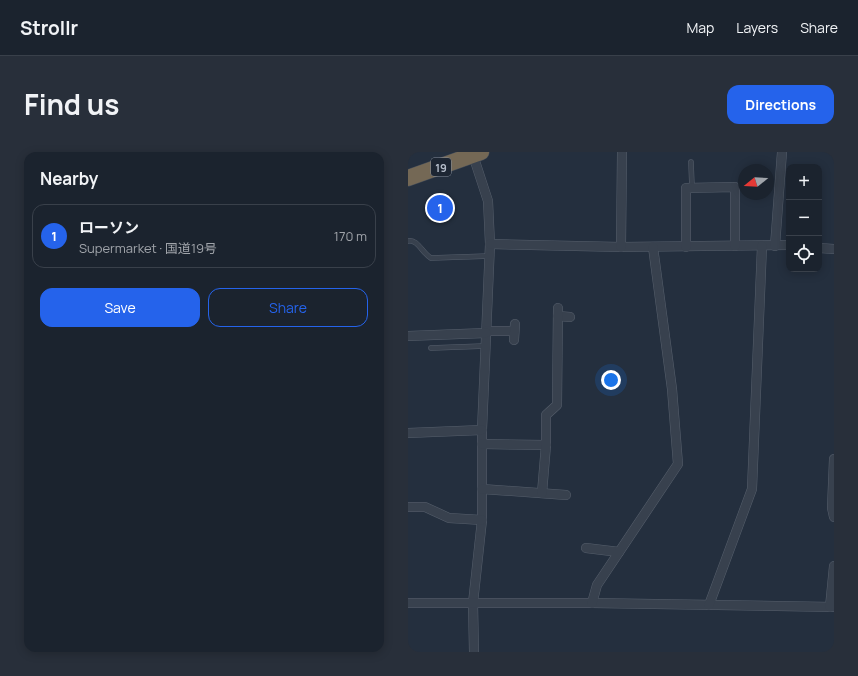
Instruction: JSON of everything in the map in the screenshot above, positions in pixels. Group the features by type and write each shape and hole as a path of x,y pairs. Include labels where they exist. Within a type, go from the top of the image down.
{"highway":[{"name":"19","path":"408,178 476,153"}],"street":[{"path":"621,247 622,152"},
{"path":"775,246 782,152"},
{"path":"474,652 473,603 482,520 482,430 490,256 488,201 476,153"},
{"path":"686,246 686,188 735,187 735,246"},
{"path":"490,244 621,247 786,245"},
{"path":"709,605 752,489 762,246"},
{"path":"592,603 597,585 678,464 672,389 653,247"},
{"path":"822,248 834,249"},
{"path":"542,493 546,445 546,416 557,405 558,312 570,317"},
{"path":"408,336 515,332"},
{"path":"408,433 482,430"},
{"path":"482,444 546,445"},
{"path":"834,459 832,508 834,517"},
{"path":"482,489 566,495"},
{"path":"408,507 425,507 449,518 482,520"},
{"path":"586,548 619,552"},
{"path":"408,603 592,603 832,607 834,566"}],"lane":[{"path":"691,162 692,188"},
{"path":"408,240 416,243 425,255 431,258 490,256"},
{"path":"431,348 486,346"}],"building":[{"path":"449,194 455,210 434,217 429,203 432,202 432,200"}],"place":[{"name":"ローソン","path":"440,208"}]}
